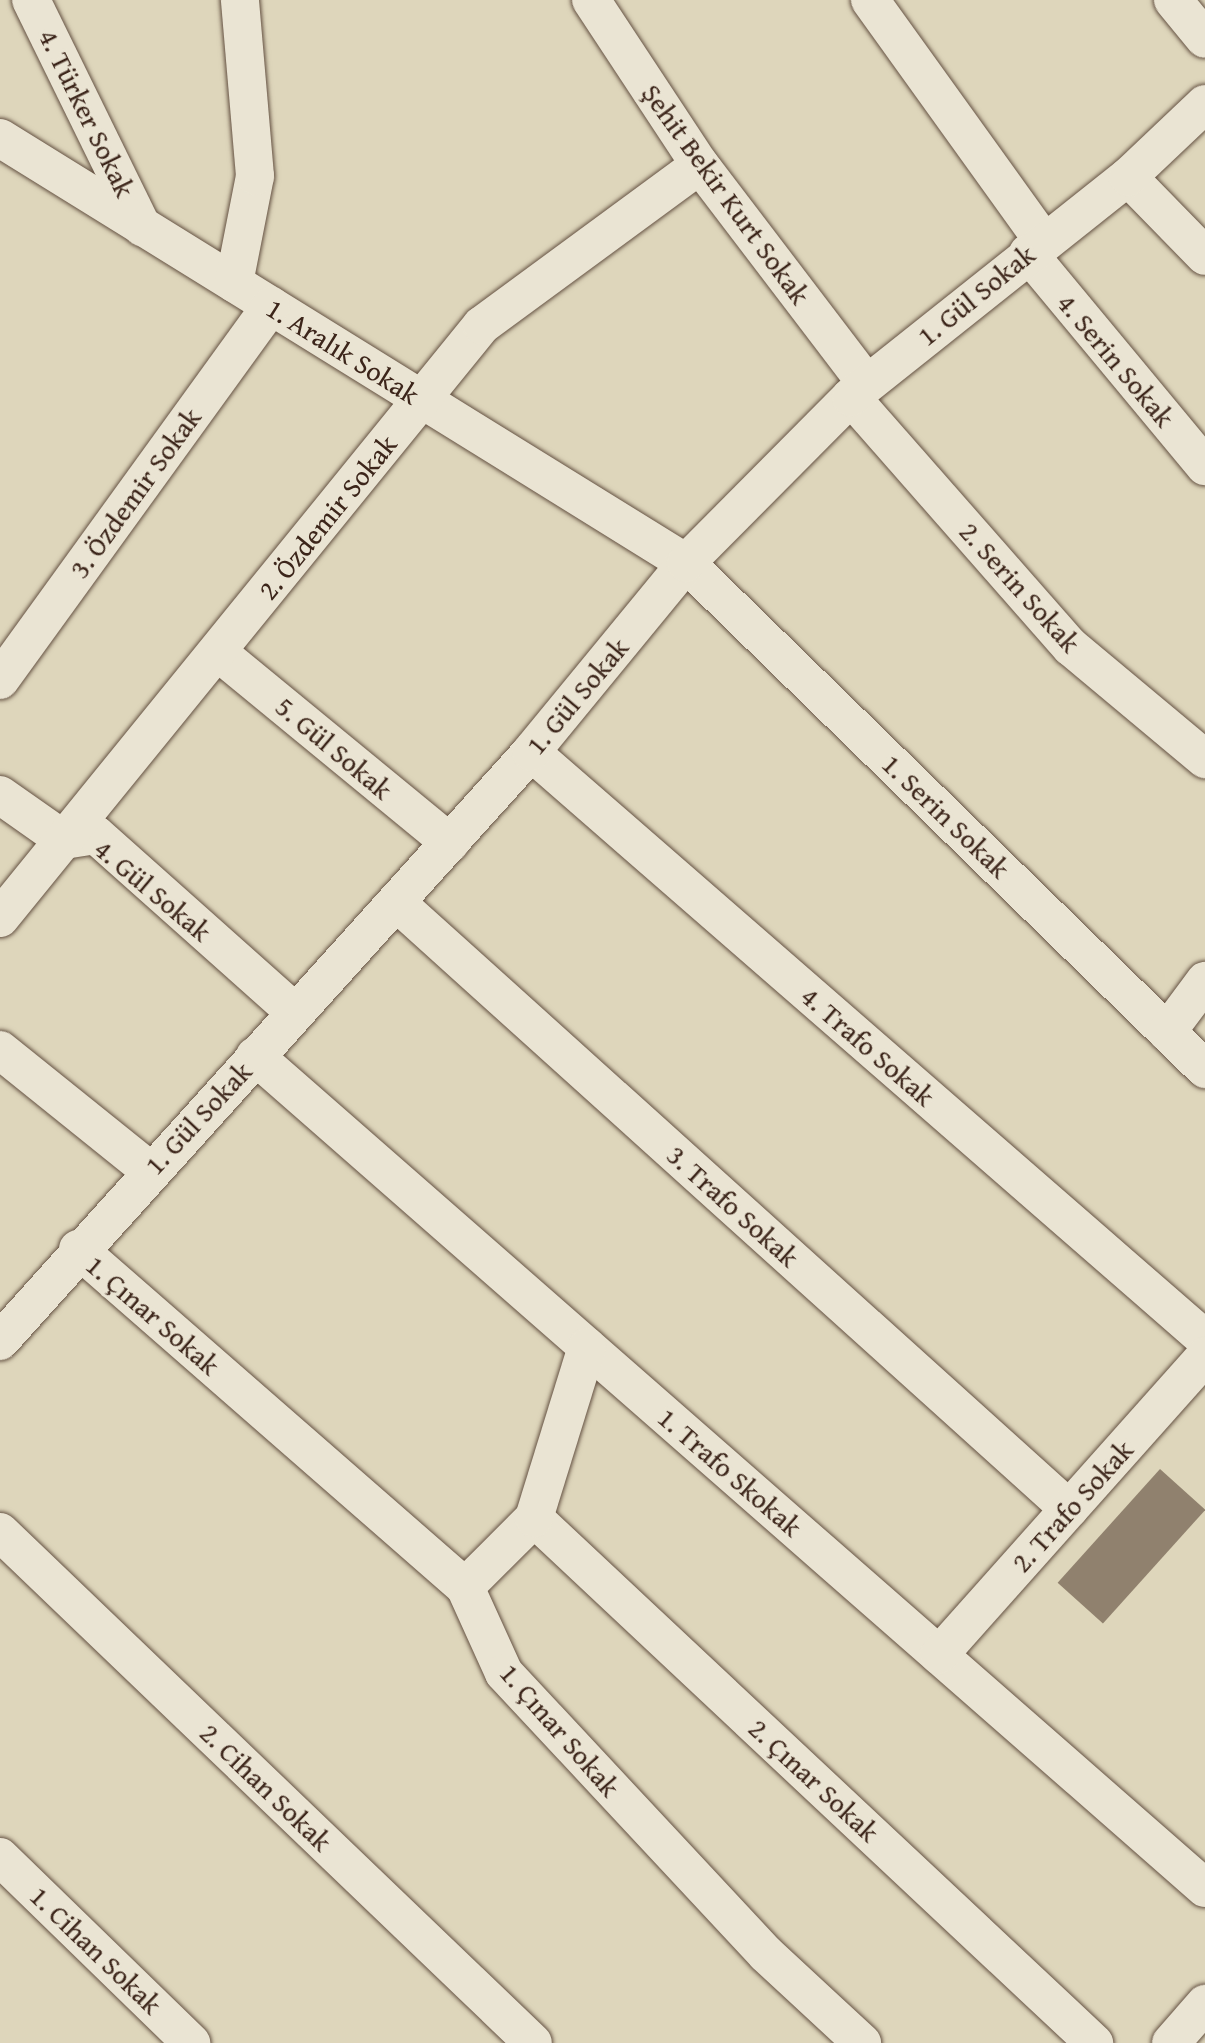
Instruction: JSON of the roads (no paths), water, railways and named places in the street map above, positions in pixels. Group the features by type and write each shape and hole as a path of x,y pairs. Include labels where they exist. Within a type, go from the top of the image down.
{"street":[{"name":"4. Türker Sokak","path":"31,0 142,227"},
{"path":"234,283 255,176 240,0"},
{"name":"Şehit Bekir Kurt Sokak","path":"591,0 700,165 859,391"},
{"name":"4. Serin Sokak","path":"870,0 1036,247 1205,466"},
{"path":"1173,0 1204,32"},
{"name":"1. Gül Sokak","path":"4,1326 397,903 531,752 686,563 859,391 1036,247 1128,177 1205,104"},
{"name":"1. Aralık Sokak","path":"0,138 686,563"},
{"name":"2. Özdemir Sokak","path":"0,918 219,653 482,326 700,165"},
{"path":"1128,177 1205,256"},
{"name":"3. Özdemir Sokak","path":"0,680 271,306"},
{"name":"2. Serin Sokak","path":"859,391 1071,647 1205,760"},
{"name":"1. Serin Sokak","path":"686,563 1205,1069"},
{"name":"5. Gül Sokak","path":"219,653 450,843"},
{"name":"4. Trafo Sokak","path":"531,752 1205,1339"},
{"name":"4. Gül Sokak","path":"0,795 64,840 96,835 295,1012"},
{"name":"3. Trafo Sokak","path":"397,903 1069,1509"},
{"path":"1167,1032 1205,981"},
{"path":"0,1050 149,1170"},
{"name":"1. Trafo Skokak","path":"255,1056 1205,1888"},
{"name":"1. Çınar Sokak","path":"78,1249 466,1587 503,1673 766,1954 862,2043"},
{"path":"466,1587 534,1518 587,1347"},
{"name":"2. Trafo Sokak","path":"939,1655 1205,1356"},
{"name":"2. Çınar Sokak","path":"534,1518 1094,2043"},
{"name":"2. Cihan Sokak","path":"0,1532 533,2043"},
{"name":"1. Cihan Sokak","path":"0,1857 191,2043"},
{"path":"1171,2043 1205,2004"}]}
